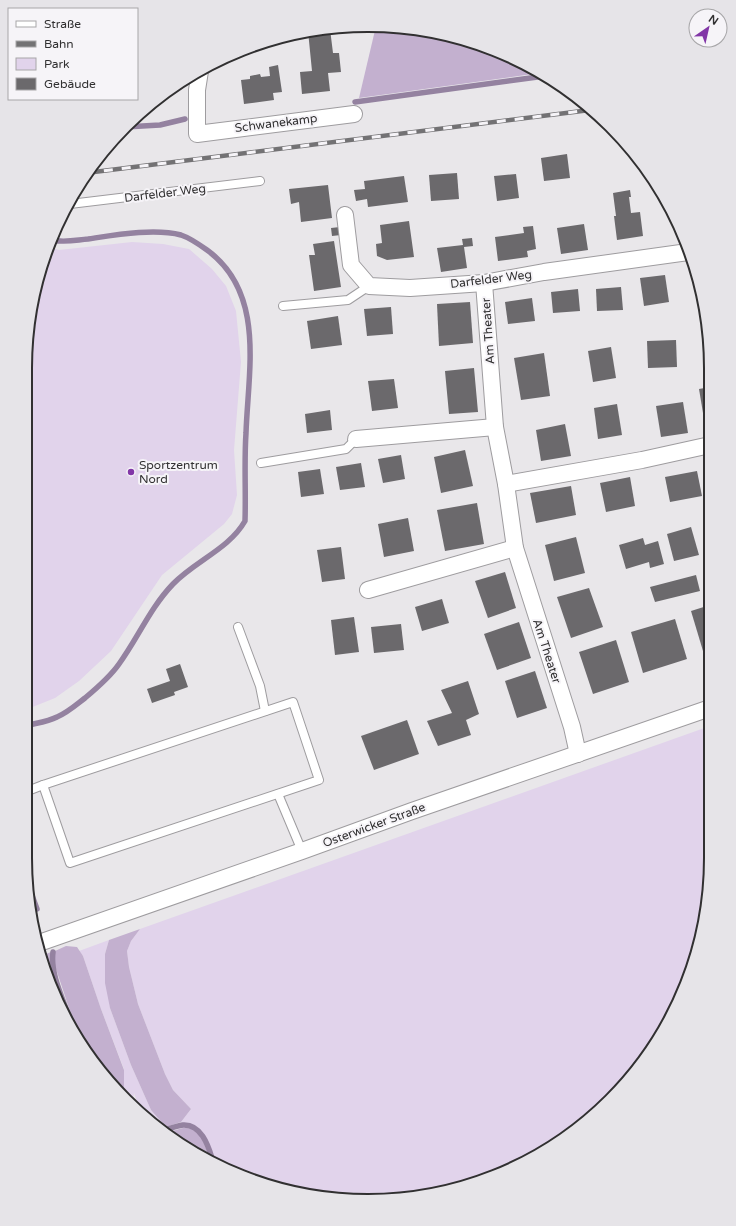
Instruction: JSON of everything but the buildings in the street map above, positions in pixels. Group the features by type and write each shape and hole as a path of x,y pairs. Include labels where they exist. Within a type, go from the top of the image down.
{"street":[{"name":"Schwanekamp","path":"199,78 197,90 197,134 354,114"},
{"path":"345,216 351,265 369,286"},
{"name":"Darfelder Weg","path":"369,286 410,288 484,283 544,272 683,253"},
{"name":"Am Theater","path":"484,283 495,427 506,484 515,548 572,727 578,754"},
{"path":"356,439 495,427"},
{"path":"506,484 642,460 704,447"},
{"path":"368,590 515,548"},
{"name":"Osterwicker Straße","path":"42,942 412,811 704,710"}],"lane":[{"name":"Darfelder Weg","path":"75,203 260,181"},
{"path":"283,306 348,300 369,286"},
{"path":"261,463 346,449 356,439"},
{"path":"238,627 260,686 265,711"},
{"path":"32,789 43,785 293,702 319,780 70,863 43,785"},
{"path":"278,794 302,851"}],"green space":[{"name":"Sportzentrum Nord","path":"132,242 163,244 189,249 212,269 226,286 236,311 241,362 234,450 237,495 232,514 224,524 162,575 111,651 79,681 55,698 32,707 33,346 38,302 43,281 54,249 59,250"},
{"path":"704,728 704,858 701,902 693,945 669,1007 659,1026 635,1063 606,1096 590,1111 573,1125 536,1149 497,1168 476,1176 434,1188 412,1191 368,1194 346,1193 302,1188 281,1183 239,1168 208,1153 205,1144 192,1129 183,1128 181,1122 191,1109 173,1090 165,1074 138,1004 129,967 127,951 131,941 140,929"},
{"path":"109,940 105,954 110,1008 131,1065 151,1110 166,1127 137,1103 134,1093 133,1099 124,1090 124,1069 83,956 79,951"}],"shaded area":[{"path":"375,32 412,35 455,43 497,58 531,74 359,98"},
{"path":"140,929 131,941 127,951 129,967 138,1004 165,1074 173,1090 191,1109 181,1122 166,1127 151,1110 131,1065 110,1008 105,983 105,954 109,940"},
{"path":"66,946 77,947 83,956 124,1070 124,1090 101,1063 72,1016 53,960 55,951"},
{"path":"51,952 50,961 52,971 50,966 46,954"},
{"path":"183,1128 193,1129 199,1134 207,1153 200,1149 172,1131"}],"waterway":[{"path":"355,102 536,77"},
{"path":"134,127 160,125 185,119"},
{"path":"32,724 57,717 71,709 103,682 112,673 126,654 165,593 191,568 230,539 245,521 245,455 250,359 249,334 246,310 238,288 226,268 207,250 195,242 181,235 170,233 147,232 70,241 57,241"},
{"path":"35,904 37,909"},
{"path":"53,952 53,969 59,990"},
{"path":"169,1129 183,1125 195,1128 203,1136 211,1155"}],"railway":[{"path":"95,172 585,111"}],"place":[{"name":"Sportzentrum Nord","path":"131,472"}]}
